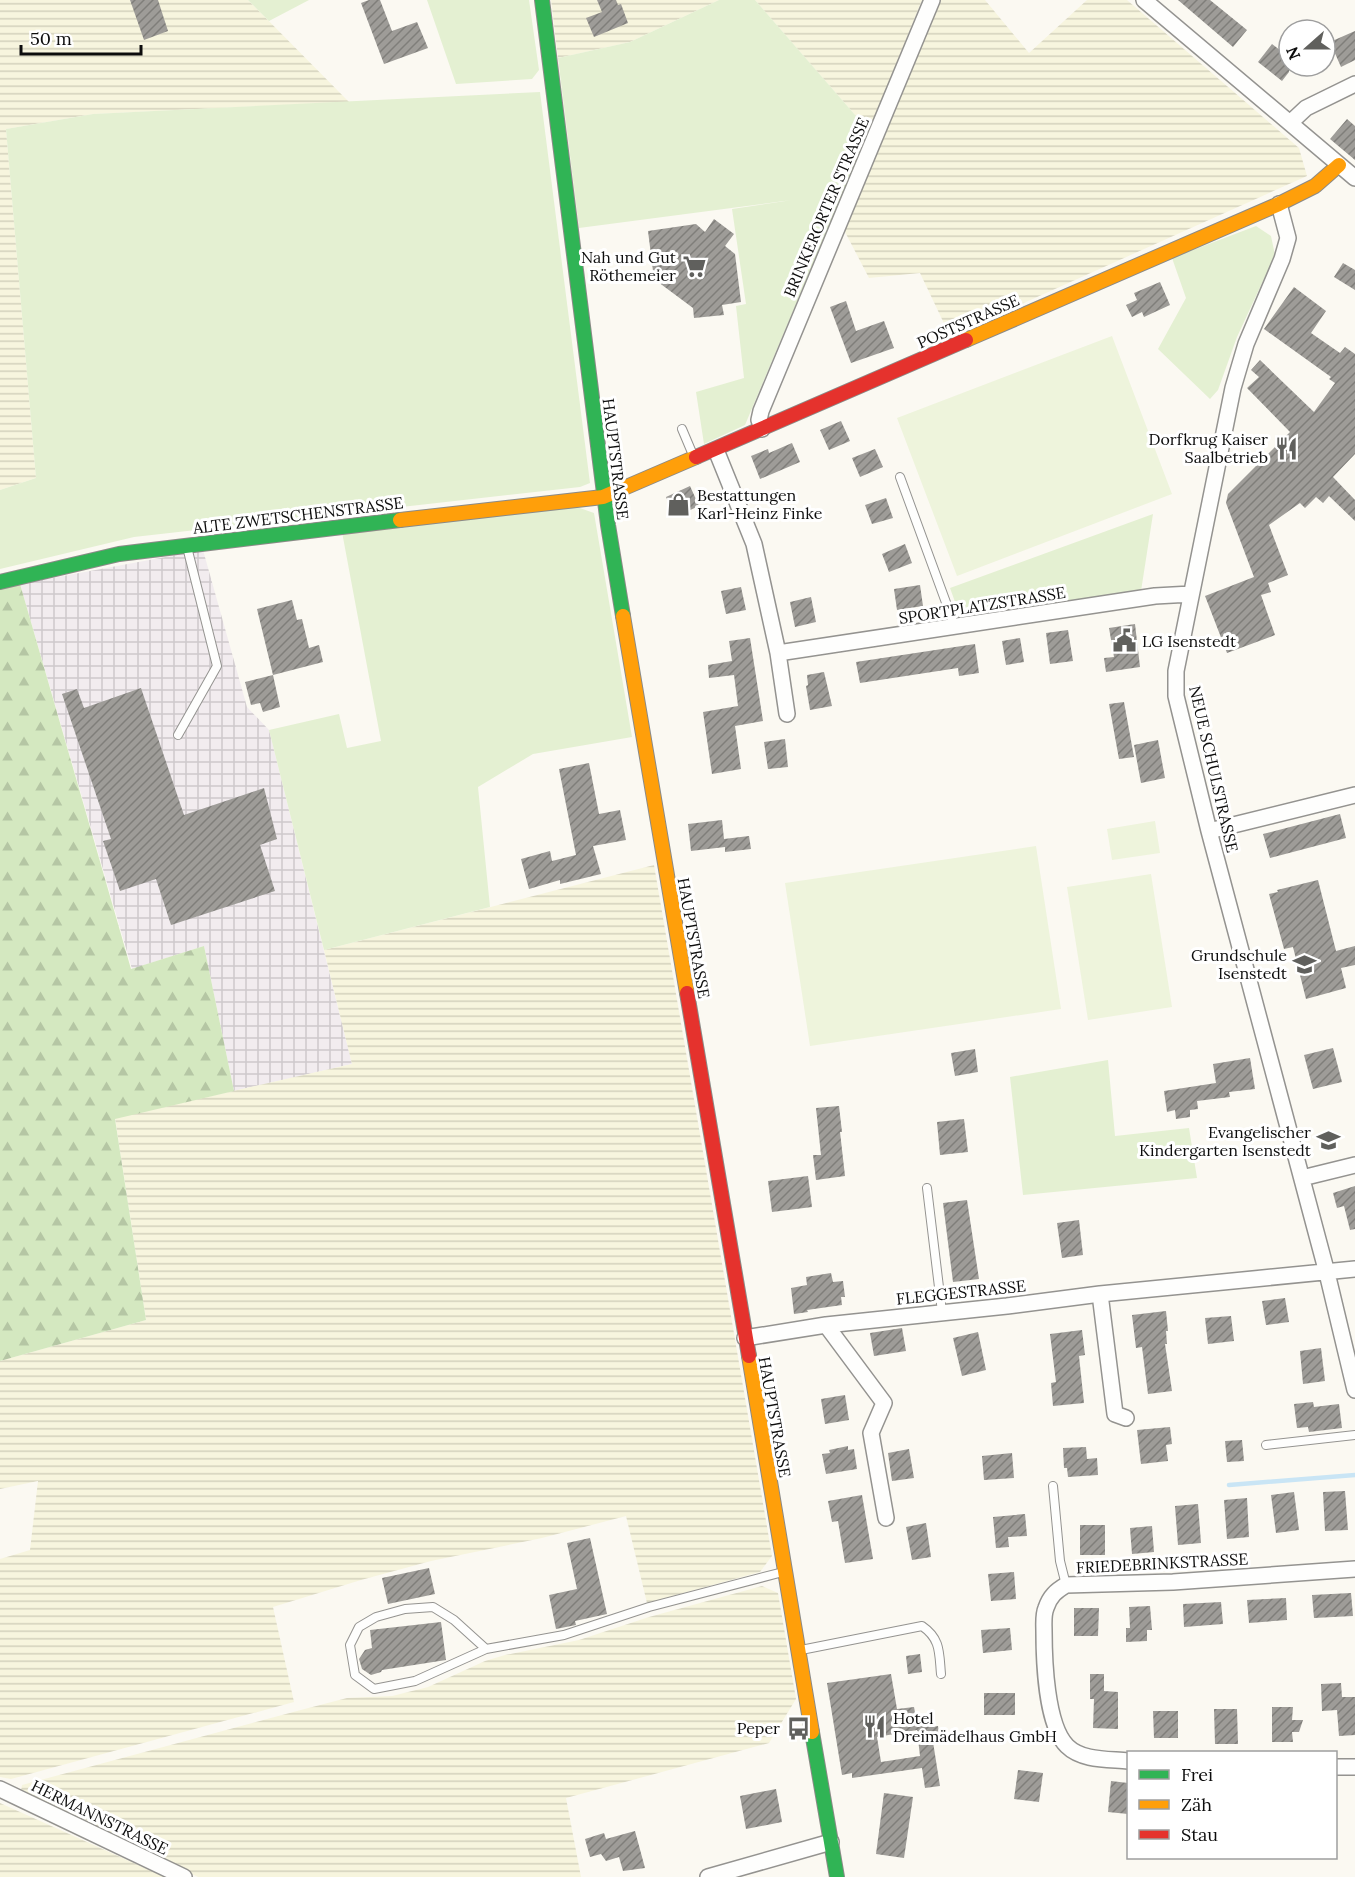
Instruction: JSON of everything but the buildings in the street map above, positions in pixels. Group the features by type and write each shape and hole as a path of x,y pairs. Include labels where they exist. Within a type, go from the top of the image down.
{"main road":[{"name":"HAUPTSTRASSE","path":"542,0 603,497 837,1877"},
{"name":"POSTSTRASSE","path":"603,497 716,450 1279,204 1315,186 1339,165"},
{"name":"ALTE ZWETSCHENSTRASSE","path":"0,582 119,554 603,497"}],"street":[{"name":"BRINKERORTER STRASSE","path":"762,429 759,420 761,411 932,0"},
{"path":"1144,0 1355,178"},
{"path":"1290,123 1306,108 1355,84"},
{"name":"NEUE SCHULSTRASSE","path":"1279,204 1288,238 1282,259 1246,344 1233,388 1176,671 1176,696 1209,831 1327,1273 1355,1390"},
{"path":"716,450 754,544 778,653 786,714"},
{"name":"SPORTPLATZSTRASSE","path":"778,653 1155,596 1191,594"},
{"path":"1209,831 1355,795"},
{"path":"1302,1178 1355,1165"},
{"name":"FLEGGESTRASSE","path":"745,1338 826,1325 1100,1294 1355,1269"},
{"path":"1100,1294 1115,1414 1126,1418"},
{"path":"826,1325 884,1403 871,1432 886,1518"},
{"name":"FRIEDEBRINKSTRASSE","path":"1127,1761 1083,1756 1066,1746 1059,1732 1045,1679 1044,1610 1053,1593 1066,1585 1173,1582 1355,1569"},
{"path":"1337,1767 1355,1767"},
{"name":"HERMANNSTRASSE","path":"0,1789 184,1877"},
{"path":"708,1877 831,1842"}],"lane":[{"path":"682,429 694,458"},
{"path":"900,477 956,627"},
{"path":"178,735 217,666 186,546"},
{"path":"927,1188 942,1312"},
{"path":"1266,1446 1355,1435"},
{"path":"1053,1486 1060,1561 1066,1585"},
{"path":"486,1649 454,1620 433,1607 405,1609 375,1617 359,1627 350,1645 355,1675 374,1689 415,1681 486,1649 564,1635 649,1607 785,1572"},
{"path":"799,1651 922,1626 933,1633 938,1644 941,1674"}],"shaded area":[{"path":"0,0 248,0 349,102 93,114 6,129 36,478 0,490"},
{"path":"551,0 719,0 630,42 558,58"},
{"path":"755,0 922,0 869,131"},
{"path":"938,0 985,0 1029,53 1087,0 1127,0 1299,148 1307,176 950,336 920,273 869,278 844,230"},
{"path":"203,550 247,707 269,730 352,1064 234,1091 204,946 132,969 20,584"},
{"path":"654,865 772,1556 760,1572 647,1603 626,1516 542,1538 431,1561 361,1580 273,1607 294,1702 11,1779 0,1777 0,1559 30,1550 38,1481 0,1489 0,1361 146,1320 115,1118 352,1064 324,950"},
{"path":"762,1586 778,1593 796,1699 769,1743 566,1798 581,1877 198,1877 21,1791 22,1785 347,1698 392,1696 428,1687 485,1661 579,1640 649,1617"},
{"path":"0,1803 165,1877 0,1877"}],"green space":[{"path":"248,0 309,0 269,21"},
{"path":"427,0 529,0 539,70 532,79 456,84"},
{"path":"719,0 755,0 869,131 745,425 704,444 696,392 744,378 736,306 746,304 732,209 792,200 579,228 558,58 630,42"},
{"path":"540,92 590,483 580,487 134,537 0,569 0,490 36,478 6,129 93,114"},
{"path":"1256,226 1271,236 1275,255 1237,337 1218,390 1210,399 1158,349 1186,298 1172,258"},
{"path":"1112,336 1172,494 957,576 897,418"},
{"path":"577,507 594,513 632,737 533,754 478,787 490,907 324,950 269,730 339,714 347,748 381,741 342,532"},
{"path":"1153,514 1141,591 966,619 959,613 950,588"},
{"path":"20,584 131,969 204,946 234,1091 115,1119 146,1320 0,1361 0,588"},
{"path":"1155,821 1160,853 1112,860 1107,829"},
{"path":"1036,846 1061,1009 810,1046 785,883"},
{"path":"1151,874 1172,1007 1088,1020 1067,887"},
{"path":"1108,1060 1115,1136 1189,1128 1197,1178 1023,1195 1010,1077"}],"waterway":[{"path":"1229,1485 1355,1475"}],"traffic: fast":[{"path":"542,0 608,525 623,616"},
{"path":"0,582 119,554 400,520"},
{"path":"812,1732 837,1877"}],"traffic: slow":[{"path":"966,340 1279,204 1315,186 1339,165"},
{"path":"400,520 603,497 696,457"},
{"path":"623,616 687,993"},
{"path":"749,1356 812,1732"}],"traffic: jam":[{"path":"696,457 966,340"},
{"path":"687,993 749,1356"}],"place":[{"name":"Nah und Gut Röthemeier","path":"694,266"},
{"name":"Dorfkrug Kaiser Saalbetrieb","path":"1286,448"},
{"name":"Bestattungen Karl-Heinz Finke","path":"679,504"},
{"name":"LG Isenstedt","path":"1124,641"},
{"name":"Grundschule Isenstedt","path":"1305,964"},
{"name":"Evangelischer Kindergarten Isenstedt","path":"1329,1141"},
{"name":"Hotel Dreimädelhaus GmbH","path":"875,1727"},
{"name":"Peper","path":"798,1728"}]}
